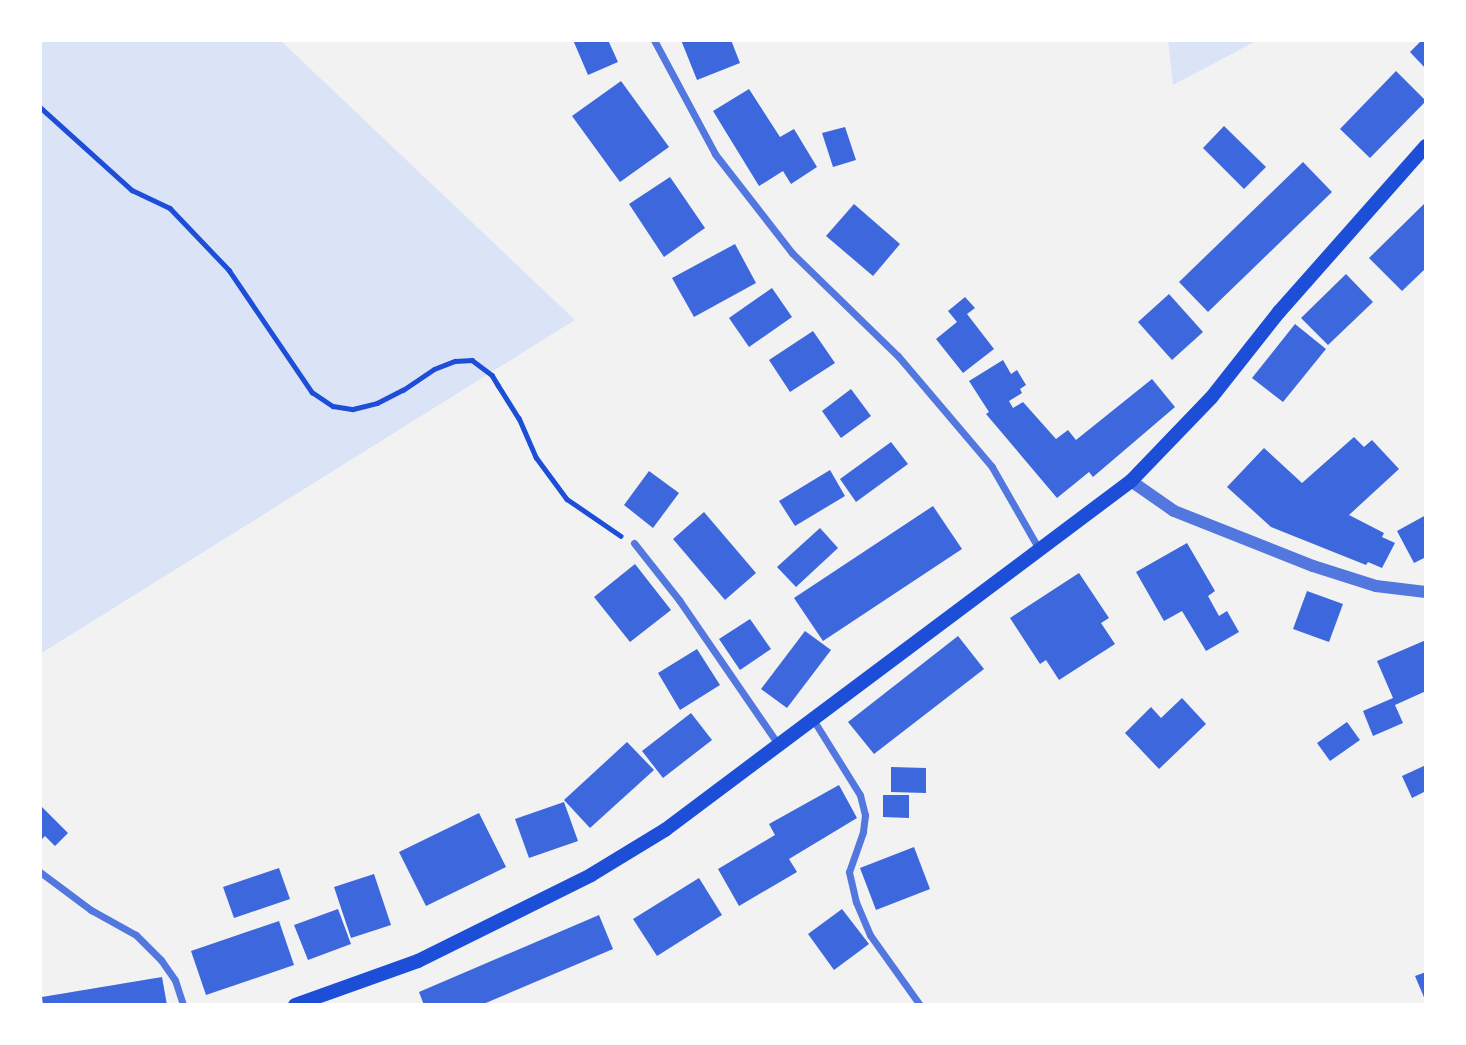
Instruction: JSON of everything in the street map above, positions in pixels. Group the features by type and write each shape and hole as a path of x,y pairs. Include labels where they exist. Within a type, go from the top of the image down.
{"main road":[{"path":"295,1005 418,961 591,875 664,830 780,747 1131,481 1211,398 1279,312 1426,146"}],"street":[{"path":"654,40 715,154 792,253 898,356 992,467 1039,549"},
{"path":"1131,481 1174,511 1313,566 1376,586 1426,592"},
{"path":"634,543 687,611 780,747"},
{"path":"814,721 860,795 865,815 863,832 849,872 856,902 870,935 920,1005"},
{"path":"40,872 91,910 136,935 161,960 175,980 183,1005"}],"path":[{"path":"40,107 132,190 170,208 229,270 312,392 333,406 353,409 377,403 434,369 456,361 472,360 492,375 519,418 536,457 567,499 602,525 634,543"}],"shaded area":[{"path":"40,40 280,40 575,320 40,654"},
{"path":"1168,40 1258,40 1173,85"}],"building":[{"path":"573,40 608,40 618,62 588,75"},
{"path":"681,40 731,40 740,63 697,80"},
{"path":"1422,40 1426,40 1426,69 1410,52"},
{"path":"1396,71 1426,101 1370,158 1340,129"},
{"path":"621,81 669,147 620,182 572,116"},
{"path":"749,89 780,137 794,129 817,167 791,184 783,171 759,186 713,111"},
{"path":"1224,126 1266,167 1244,189 1203,148"},
{"path":"845,127 856,160 833,167 822,133"},
{"path":"1303,162 1332,192 1208,312 1179,282"},
{"path":"670,177 705,228 664,257 629,204"},
{"path":"1426,202 1426,268 1402,291 1369,258"},
{"path":"854,204 900,244 873,276 826,236"},
{"path":"735,244 756,283 694,317 672,278"},
{"path":"1346,274 1373,302 1328,345 1301,318"},
{"path":"772,288 792,317 749,347 729,318"},
{"path":"1169,294 1203,332 1172,360 1138,322"},
{"path":"965,297 975,308 967,314 994,349 963,373 936,339 957,322 948,311"},
{"path":"1295,324 1326,349 1283,402 1252,378"},
{"path":"813,331 835,363 790,392 769,360"},
{"path":"1003,360 1011,374 1017,370 1026,385 1020,389 1022,393 1009,401 1013,408 1023,402 1056,439 1068,430 1076,440 1152,379 1175,407 1093,477 1089,472 1057,498 986,414 989,412 969,381"},
{"path":"851,389 871,416 841,438 822,411"},
{"path":"1354,437 1364,447 1372,440 1399,469 1349,515 1384,533 1382,537 1395,543 1382,568 1368,562 1366,565 1271,527 1227,487 1264,448 1302,483"},
{"path":"891,442 908,464 856,502 840,479"},
{"path":"830,470 845,496 795,526 779,501"},
{"path":"649,471 679,493 653,528 624,505"},
{"path":"933,506 962,549 823,641 794,598"},
{"path":"704,512 756,573 725,600 673,539"},
{"path":"1426,515 1426,557 1414,563 1397,531"},
{"path":"820,528 838,548 796,587 777,567"},
{"path":"1187,543 1215,591 1208,596 1219,616 1227,611 1239,632 1206,651 1182,611 1164,621 1136,572"},
{"path":"635,564 671,610 630,642 594,597"},
{"path":"1079,573 1109,618 1101,623 1115,644 1059,680 1046,660 1040,664 1010,618"},
{"path":"1307,591 1343,604 1329,642 1293,629"},
{"path":"750,619 771,649 740,670 719,639"},
{"path":"805,631 831,650 787,708 761,689"},
{"path":"958,636 984,669 874,754 848,722"},
{"path":"1426,640 1426,691 1395,705 1403,723 1373,736 1363,711 1393,698 1377,661"},
{"path":"697,649 720,685 680,710 658,673"},
{"path":"1182,698 1206,724 1159,769 1125,733 1151,707 1161,718"},
{"path":"691,713 712,740 663,778 642,751"},
{"path":"1347,722 1360,740 1330,761 1317,743"},
{"path":"627,742 654,770 590,828 564,800"},
{"path":"1426,765 1426,791 1412,798 1402,776"},
{"path":"891,767 926,768 926,793 891,792"},
{"path":"839,785 857,818 789,859 797,872 739,906 718,869 775,835 769,824"},
{"path":"883,795 909,795 909,818 883,817"},
{"path":"564,802 578,841 529,858 515,819"},
{"path":"40,805 68,833 55,846 45,836 40,841"},
{"path":"479,813 506,867 426,906 399,852"},
{"path":"914,847 930,889 876,910 860,868"},
{"path":"279,868 290,899 234,918 223,887"},
{"path":"374,874 391,925 351,938 334,887"},
{"path":"699,878 722,915 657,956 633,919"},
{"path":"338,909 351,944 308,960 294,925"},
{"path":"842,909 869,944 834,970 808,934"},
{"path":"599,915 613,949 481,1005 424,1005 419,992"},
{"path":"279,921 294,965 206,995 191,951"},
{"path":"1426,972 1426,1002 1415,976"},
{"path":"162,977 167,1005 43,1005 42,997"}]}
